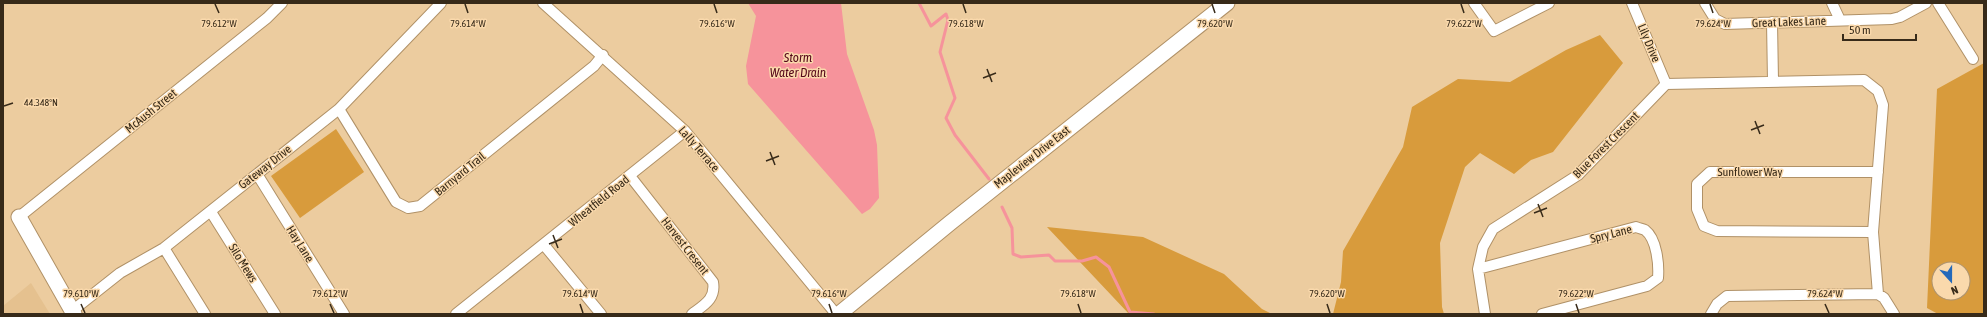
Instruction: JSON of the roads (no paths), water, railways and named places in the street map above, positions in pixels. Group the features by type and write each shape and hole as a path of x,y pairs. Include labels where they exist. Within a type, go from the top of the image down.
{"main road":[{"name":"Mapleview Drive East","path":"837,314 1227,3"},
{"path":"19,217 73,312"}],"street":[{"name":"McAush Street","path":"19,217 267,18 282,3"},
{"name":"Gateway Drive","path":"73,312 120,273 164,248 339,109 441,3"},
{"name":"Lally Terrace","path":"543,3 603,55 686,131 837,314"},
{"path":"1474,3 1494,30 1549,3"},
{"name":"Lily Drive","path":"1632,3 1666,84"},
{"name":"Great Lakes Lane","path":"1705,3 1711,13 1720,22 1725,24 1900,17 1926,3"},
{"path":"1832,3 1840,20"},
{"path":"1938,3 1973,59"},
{"path":"1772,22 1773,81"},
{"name":"Barnyard Trail","path":"339,109 396,202 408,208 420,206 594,66 603,55"},
{"path":"1666,84 1864,80 1878,91 1884,105 1873,232 1878,294"},
{"name":"Blue Forest Crescent","path":"1485,314 1478,269 1483,247 1493,229 1578,175 1666,84"},
{"name":"Wheatfield Road","path":"462,312 686,131"},
{"name":"Sunflower Way","path":"1873,232 1717,231 1704,226 1696,209 1697,184 1710,172 1878,172"},
{"name":"Hay Lane","path":"257,174 344,314"},
{"name":"Harvest Cresent","path":"630,176 713,282 714,288 710,300 692,314"},
{"name":"Silo Mews","path":"211,212 275,314"},
{"name":"Spry Lane","path":"1478,269 1636,227 1645,230 1653,241 1659,268 1658,278 1647,286 1542,314"},
{"path":"544,245 601,314"},
{"path":"164,248 205,314"},
{"path":"1711,314 1717,304 1727,296 1878,294 1884,298 1894,314"}],"water":[{"name":"Storm Water Drain","path":"748,3 841,3 847,54 874,130 877,145 879,198 870,209 862,214 748,84 746,66 756,16"}],"waterway":[{"path":"919,3 931,26 946,14 948,20 940,52 955,98 946,118 955,135 989,179"},
{"path":"1002,207 1012,228 1013,254 1021,257 1049,255 1055,261 1082,261 1096,257 1109,267 1130,312 1154,314"}]}
